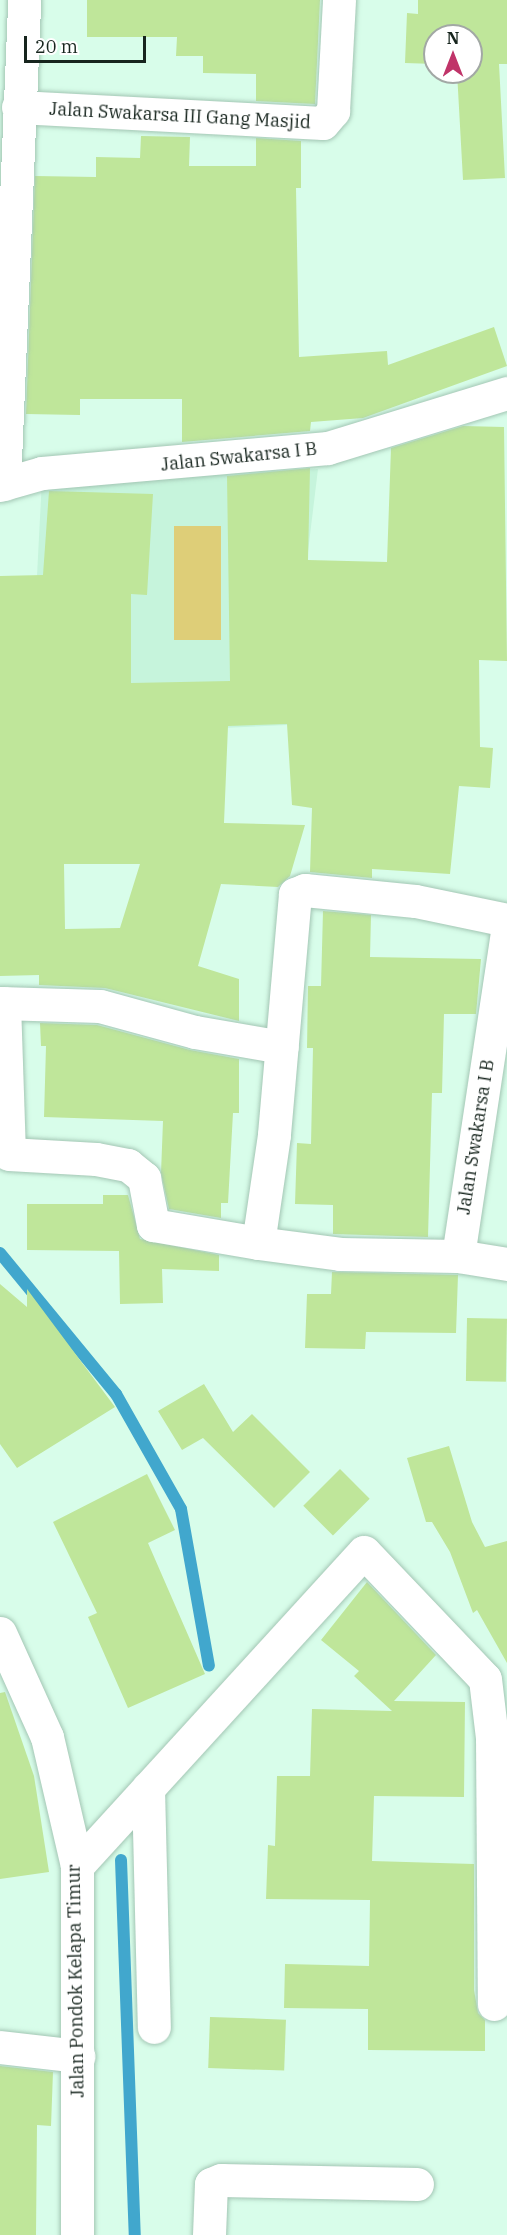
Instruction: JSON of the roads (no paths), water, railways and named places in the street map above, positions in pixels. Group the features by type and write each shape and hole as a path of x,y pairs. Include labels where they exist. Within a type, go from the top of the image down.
{"street":[{"path":"2,484 24,0"},
{"name":"Jalan Swakarsa III Gang Masjid","path":"18,107 323,123 333,111 339,0"},
{"name":"Jalan Swakarsa I B","path":"2,484 42,473 317,450 507,393"},
{"path":"258,1243 282,1047 293,898 298,891 415,901 507,920"},
{"name":"Jalan Swakarsa I B","path":"458,1256 507,932"},
{"path":"282,1047 195,1032 100,1006 2,1003 9,1154 96,1159 128,1165 144,1178 153,1225 340,1254 458,1256 507,1264"},
{"path":"77,1866 364,1551 485,1679 492,1738 494,2004"},
{"name":"Jalan Pondok Kelapa Timur","path":"0,1633 47,1737 77,1866 77,2235"},
{"path":"148,1788 154,2027"},
{"path":"0,2047 78,2056"},
{"path":"209,2235 211,2184 221,2180 417,2184"}],"waterway":[{"path":"0,1253 116,1394 181,1509 209,1666"},
{"path":"121,1860 135,2235"}]}
